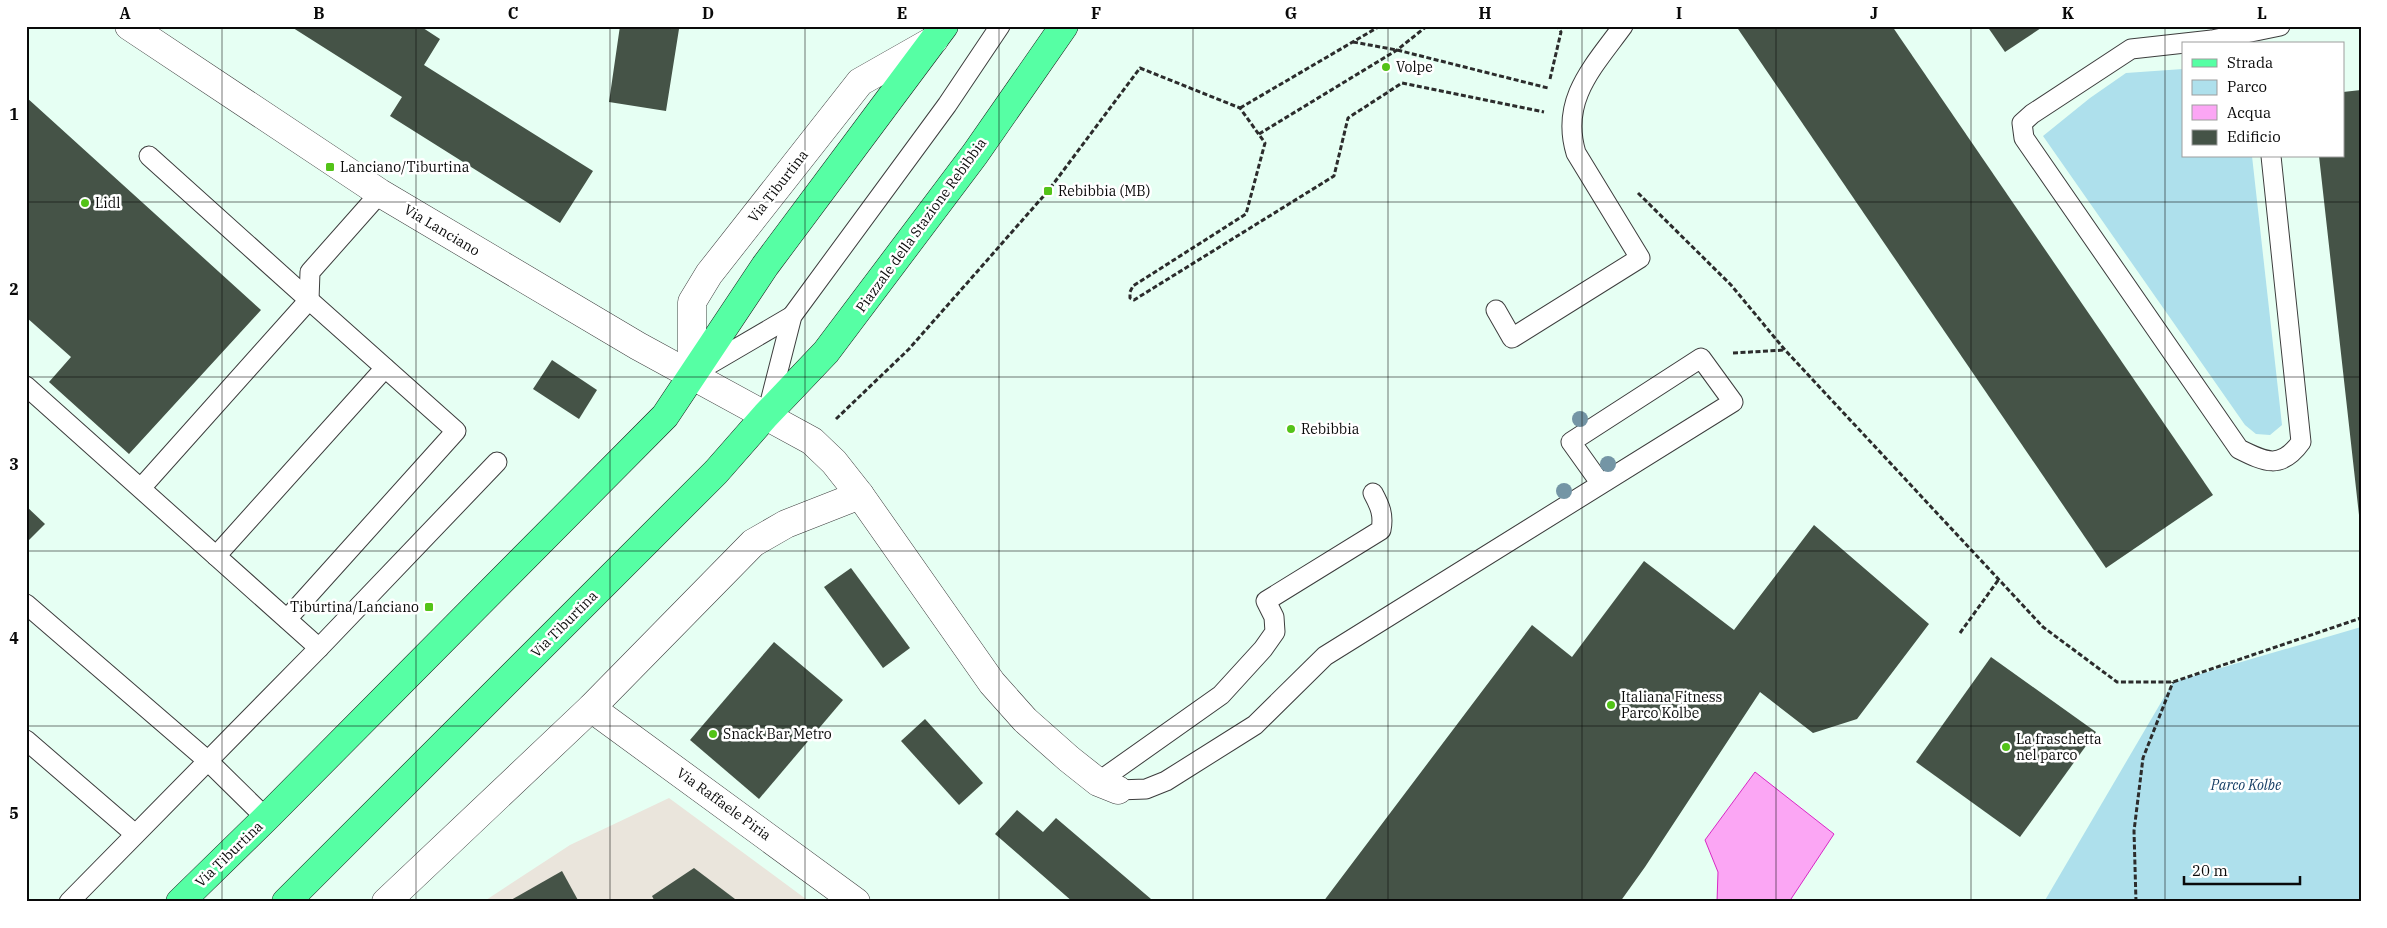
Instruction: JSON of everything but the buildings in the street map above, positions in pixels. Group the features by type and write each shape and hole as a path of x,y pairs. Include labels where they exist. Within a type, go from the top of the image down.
{"main road":[{"name":"Piazzale della Stazione Rebibbia","path":"766,415 826,352 864,303 975,154 1064,26"},
{"name":"Via Tiburtina","path":"180,902 266,818 659,422 765,266 939,33"},
{"name":"Via Tiburtina","path":"286,902 709,479 766,415"}],"street":[{"name":"Via Lanciano","path":"129,26 380,193 638,346 812,441 834,462 860,494 992,683 1025,720 1108,786"},
{"name":"Via Tiburtina","path":"692,374 692,302 709,274 860,82 939,33"},
{"path":"386,902 591,708 753,543 786,524 860,494"},
{"name":"Via Raffaele Piria","path":"591,708 856,902"}],"lane":[{"name":"Via Tiburtina","path":"766,415 792,316 947,105 1000,26"},
{"path":"1496,310 1512,338 1640,258 1576,153 1571,136 1573,105 1587,75 1623,26"},
{"path":"2194,42 2259,37 2280,26"},
{"path":"2182,43 2131,49 2032,114 2022,123 2024,138 2239,449 2263,461 2282,459 2293,452 2300,442 2271,158"},
{"path":"149,156 456,431 287,619"},
{"path":"141,488 309,300 310,272 380,193"},
{"name":"Via Tiburtina","path":"692,374 792,316"},
{"path":"1108,786 1146,789 1166,781 1255,725 1326,656 1733,402 1701,358 1571,442 1601,484"},
{"path":"216,556 385,368"},
{"path":"26,386 319,648"},
{"path":"69,902 319,648 497,462"},
{"path":"1108,786 1221,695 1263,649 1275,632 1274,616 1266,601 1381,530 1383,518 1381,507 1373,493"},
{"path":"26,604 208,761 266,818"},
{"path":"26,740 135,834"}],"path":[{"path":"1240,108 1380,26"},
{"path":"1258,134 1397,50 1427,26"},
{"path":"1546,96 1561,32 1557,26"},
{"path":"1353,42 1397,50 1548,88"},
{"path":"812,441 909,349 1041,199 1140,68 1240,108 1265,143 1246,214 1133,286 1130,298 1134,300 1334,176 1348,118 1402,82 1571,118"},
{"path":"1542,111 1544,104"},
{"path":"1636,191 1730,285 1785,350 2043,627 2117,682 2173,682 2361,618"},
{"path":"1727,353 1785,350"},
{"path":"1960,633 1999,579"},
{"path":"2136,902 2134,831 2144,758 2173,682"}],"shaded area":[{"path":"669,798 810,902 483,902 570,845"}],"green space":[{"path":"2182,69 2182,158 2252,158 2282,425 2270,435 2256,434 2245,425 2043,136 2090,98 2126,73"},
{"name":"Parco Kolbe","path":"2361,627 2361,902 2044,902 2173,682"}],"water":[{"path":"1755,772 1834,834 1789,902 1717,902 1718,872 1705,840"}],"place":[{"name":"Volpe","path":"1386,67"},
{"name":"Lanciano/Tiburtina","path":"330,167"},
{"name":"Rebibbia (MB)","path":"1048,191"},
{"name":"Lidl","path":"85,203"},
{"name":"Rebibbia","path":"1291,429"},
{"name":"Tiburtina/Lanciano","path":"429,607"},
{"name":"Italiana Fitness Parco Kolbe","path":"1611,705"},
{"name":"Snack Bar Metro","path":"713,734"},
{"name":"La fraschetta nel parco","path":"2006,747"}]}
